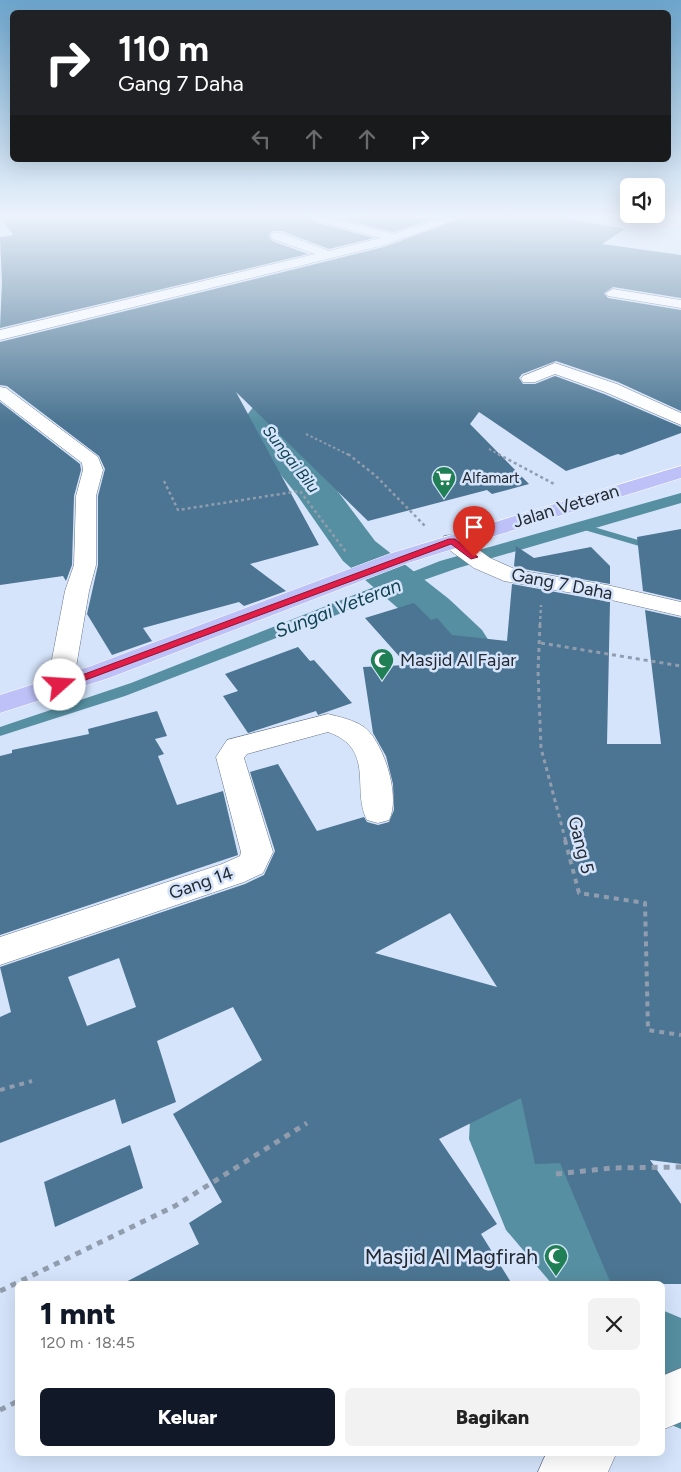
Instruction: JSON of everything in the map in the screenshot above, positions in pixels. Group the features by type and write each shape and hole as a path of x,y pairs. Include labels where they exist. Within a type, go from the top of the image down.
{"main road":[{"name":"Jalan Veteran","path":"0,704 60,685 400,558 460,550 582,501 681,472"}],"street":[{"path":"0,335 198,287"},
{"path":"612,293 681,304"},
{"path":"529,379 554,368 612,388 681,420"},
{"path":"0,392 91,461 92,470 86,496 85,565 77,591 60,685"},
{"name":"Gang 7 Daha","path":"460,550 512,576 541,580 681,609"},
{"name":"Gang 14","path":"0,951 233,874 252,864 257,852 230,757 237,747 328,723 358,737 369,758 378,785 378,812"},
{"path":"665,1404 681,1392"},
{"path":"563,1472 587,1456"}],"path":[{"path":"306,434 348,454 376,476 418,518 460,550"},
{"path":"489,449 582,501"},
{"path":"164,481 178,510 300,491 363,572"},
{"name":"Gang 5","path":"541,580 541,643 538,671 541,748 579,893 645,903 648,1030 681,1035"},
{"path":"541,643 681,666"},
{"path":"0,1090 32,1081"},
{"path":"21,1281 175,1206 307,1123"},
{"path":"556,1174 612,1168 681,1167"},
{"path":"0,1291 15,1284"},
{"path":"0,1410 15,1402"}],"water":[{"name":"Sungai Veteran","path":"681,493 681,503 458,568 384,594 339,614 125,696 0,736 0,727 131,683 440,561"}],"building":[{"path":"2,287 172,287 0,328"},
{"path":"224,287 681,287 681,298 613,287 604,293 608,298 681,310 681,411 618,382 556,361 522,374 519,378 523,384 535,384 555,376 604,394 681,427 681,433 621,455 618,454 566,471 479,412 470,424 529,484 492,494 487,490 368,521 236,392 319,545 250,564 286,591 244,606 239,602 143,628 152,641 112,655 87,614 98,565 98,496 105,469 99,456 7,386 0,385 0,342"},
{"path":"0,402 80,464 81,470 74,496 72,565 66,581 63,576 0,585"},
{"path":"681,529 681,600 643,591 637,537"},
{"path":"516,546 534,558 591,547 610,566 610,584 518,568 514,566"},
{"path":"512,584 610,602 607,744 661,744 645,610 681,618 681,1164 650,1160 681,1204 681,1284 665,1284 665,1281 610,1281 560,1163 535,1164 521,1098 439,1139 497,1224 481,1234 510,1281 128,1281 199,1244 189,1223 222,1202 173,1114 262,1060 233,1007 157,1041 176,1102 122,1124 115,1099 0,1143 0,1017 11,1012 0,967 245,884 264,875 275,851 250,772 278,764 317,831 364,817 367,822 378,825 389,822 394,810 393,784 386,756 373,733 363,667 407,665 365,618 414,603 431,620 437,618 452,635 507,641","holes":["450,913 497,987 375,953","119,958 136,1007 87,1026 68,977"]},
{"path":"298,647 310,661 314,660 352,703 318,715 316,711 248,733 223,696 238,691 225,674"},
{"path":"157,711 167,736 155,739 164,754 158,756 177,805 223,791 238,855 0,935 0,756 12,753 12,750 89,734 88,729"},
{"path":"130,1145 143,1188 55,1227 44,1182"}],"waterway":[{"name":"Sungai Bilu","path":"329,377 288,393 272,406 260,425 312,486 359,551 431,610 463,641 463,660 449,687 451,711"},
{"path":"584,527 649,546"},
{"path":"524,1022 513,1065 512,1139 538,1198 582,1247 602,1281"},
{"path":"665,1363 681,1378"}],"place":[{"name":"Alfamart","path":"444,499"},
{"name":"Masjid Al Fajar","path":"382,681"},
{"name":"Masjid Al Magfirah","path":"556,1277"}],"route":[{"path":"60,685 100,672 400,558 452,541 474,557"}]}
